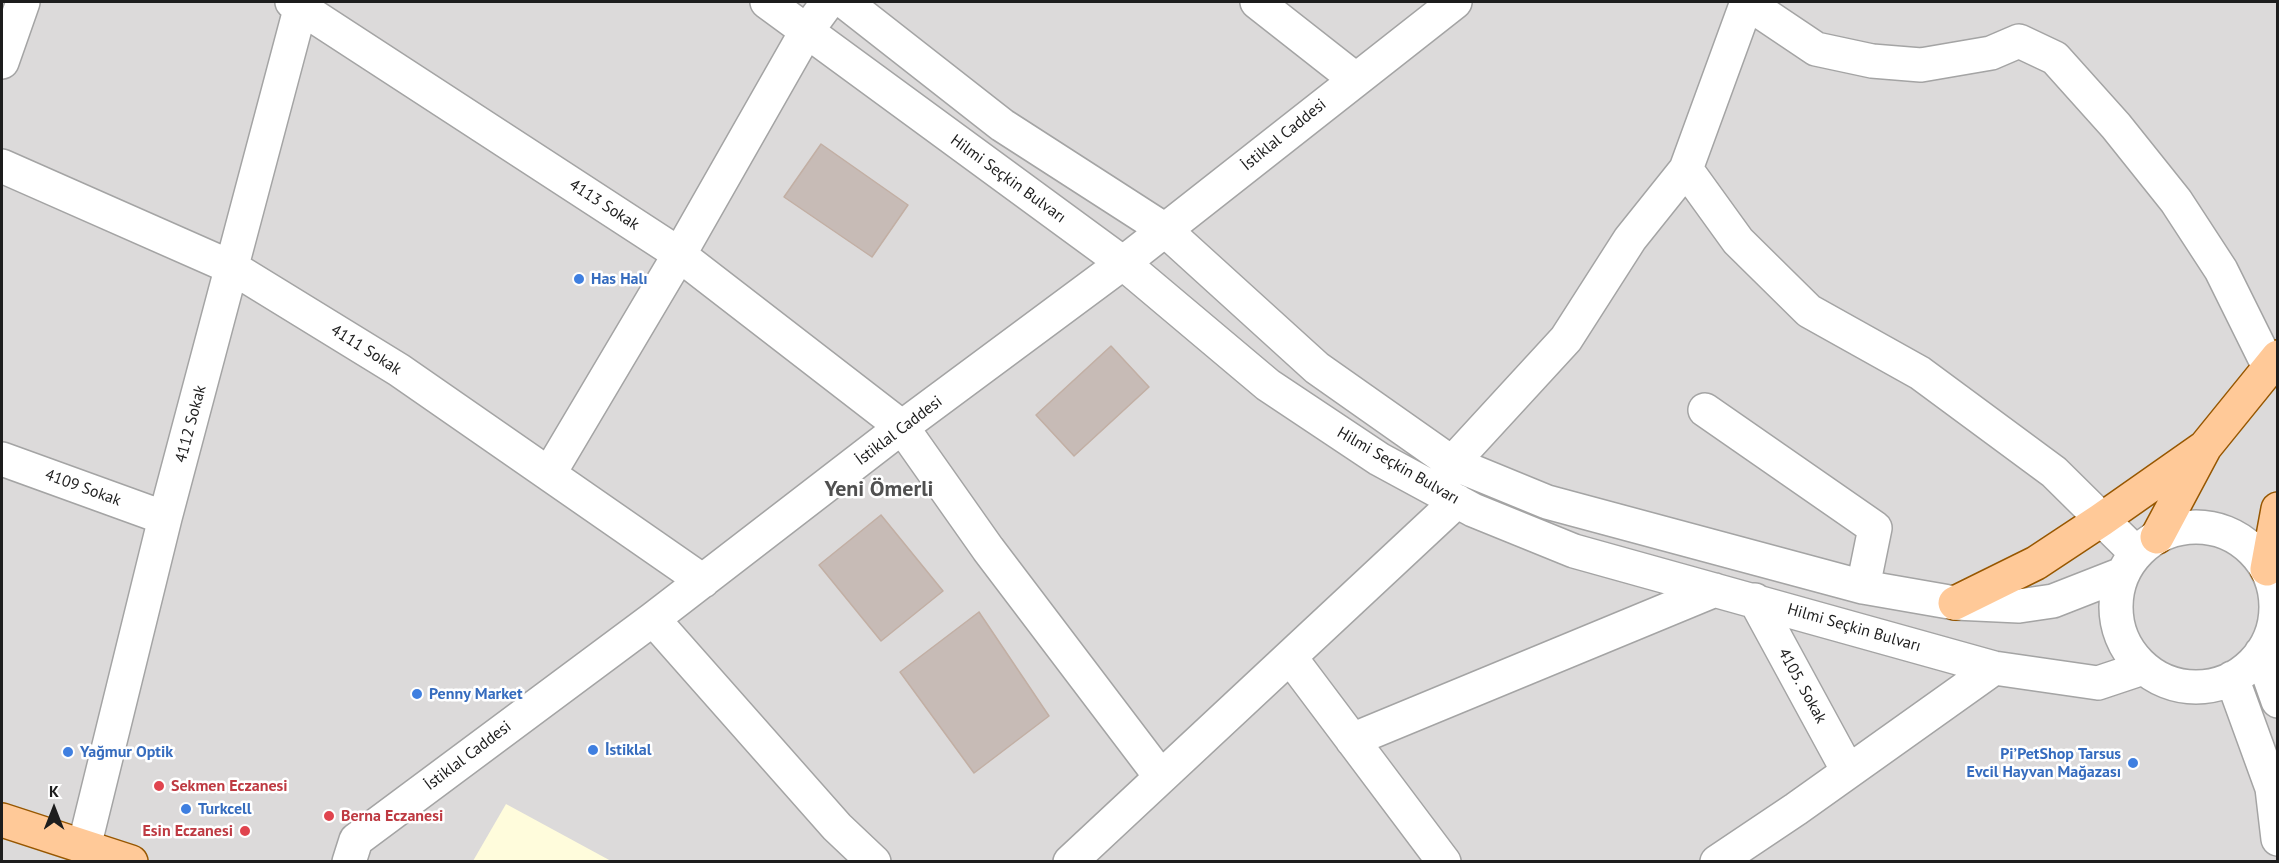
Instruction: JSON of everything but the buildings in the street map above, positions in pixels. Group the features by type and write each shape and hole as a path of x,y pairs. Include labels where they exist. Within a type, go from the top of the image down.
{"main road":[{"path":"2138,554 2205,447 2273,362"},
{"path":"1955,603 2036,563 2205,447"},
{"path":"2267,569 2277,509"},
{"path":"2,820 131,861"}],"street":[{"path":"2,62 23,2"},
{"name":"Hilmi Seçkin Bulvarı","path":"767,2 1123,263 1268,385 1379,459 1473,510 1574,551 1994,668 2098,683 2144,668"},
{"path":"549,474 679,255 807,32 828,2"},
{"name":"Hilmi Seçkin Bulvarı","path":"845,2 1002,125 1165,230 1317,368 1452,463 1546,502 1863,587 1955,603 2019,606 2053,601 2138,554"},
{"path":"1257,2 1355,79"},
{"name":"İstiklal Caddesi","path":"349,861 356,840 653,619 902,427 1123,263 1455,2"},
{"path":"1452,463 1566,339 1630,239 1686,168 1747,2 1816,49 1872,61 1922,65 1992,53 2019,41 2055,58 2116,126 2176,201 2221,270 2273,362"},
{"name":"4113 Sokak","path":"298,3 679,255 902,427 988,549 1161,777"},
{"name":"4112 Sokak","path":"84,847 165,518 233,268 298,3"},
{"name":"4111 Sokak","path":"2,166 233,268 399,370 703,581"},
{"path":"1686,168 1738,241 1809,311 1920,373 2054,472 2138,554"},
{"path":"1705,410 1875,528 1863,587"},
{"name":"4109 Sokak","path":"2,459 165,518"},
{"path":"1070,861 1457,501"},
{"path":"2270,641 2248,668 2232,678 2202,687 2170,683 2144,668 2127,648 2117,624 2116,598 2138,554 2181,528 2206,527 2231,534 2252,549 2267,569 2276,601 2270,641 2277,701"},
{"path":"1352,740 1715,590"},
{"name":"4105. Sokak","path":"1755,600 1848,771"},
{"path":"653,619 837,827 874,861"},
{"path":"1290,657 1444,861"},
{"path":"1717,861 1796,809 1994,668"},
{"path":"2232,678 2272,788 2277,839"}],"shaded area":[{"path":"2,2 2277,2 2277,861 2,861"},
{"path":"506,804 611,861 473,861"}],"place":[{"name":"Has Halı","path":"579,279"},
{"name":"Penny Market","path":"417,694"},
{"name":"İstiklal","path":"593,750"},
{"name":"Yağmur Optik","path":"68,752"},
{"name":"Pi’PetShop Tarsus Evcil Hayvan Mağazası","path":"2133,763"},
{"name":"Sekmen Eczanesi","path":"159,786"},
{"name":"Turkcell","path":"186,809"},
{"name":"Berna Eczanesi","path":"329,816"},
{"name":"Esin Eczanesi","path":"245,831"}],"district":[{"name":"Yeni Ömerli","path":"879,490"}]}
